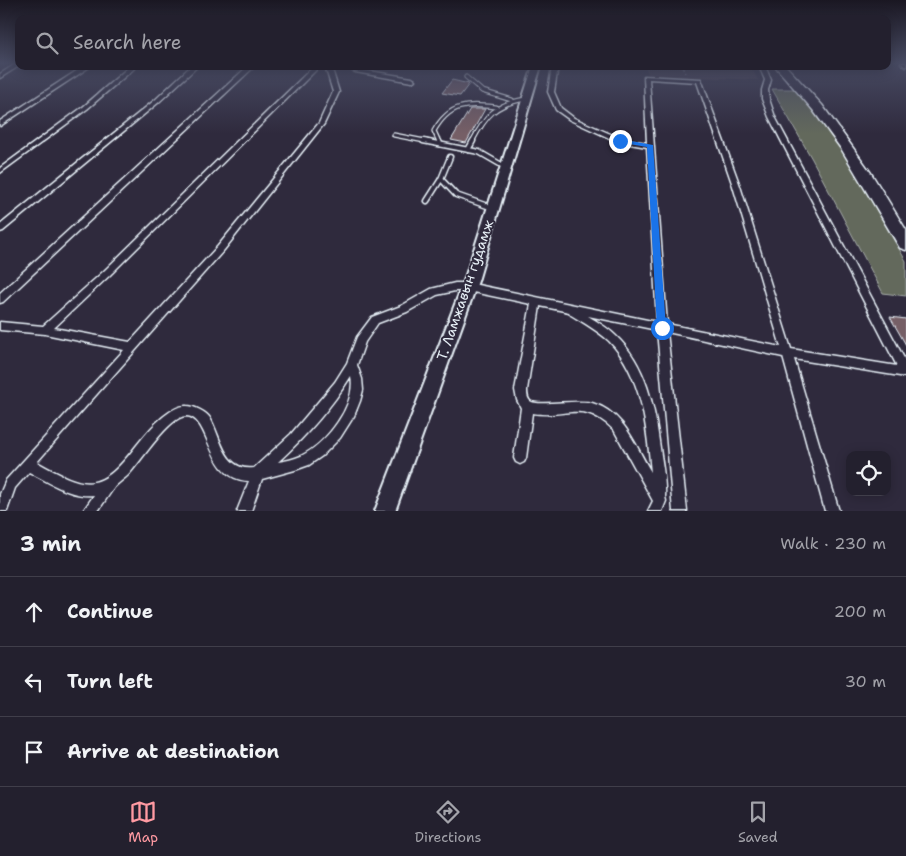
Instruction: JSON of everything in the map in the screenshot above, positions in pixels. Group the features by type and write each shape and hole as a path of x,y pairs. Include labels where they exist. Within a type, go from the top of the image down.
{"highway":[{"path":"799,87 830,123 862,168 906,244"}],"street":[{"path":"0,124 59,87"},
{"path":"0,171 85,108 110,87"},
{"path":"0,229 172,87"},
{"path":"0,299 229,87"},
{"path":"45,330 107,273 296,87"},
{"path":"0,511 5,487 28,464 221,248 322,123 336,92 334,87"},
{"name":"Т. Ламжавын гудамж","path":"385,511 468,287 506,168 520,99 526,87"},
{"path":"552,87 551,92 558,109 572,119 620,141 650,145"},
{"path":"647,87 662,328 680,511"},
{"path":"702,87 724,146 788,353 832,511"},
{"path":"765,87 764,98 772,117 906,372"},
{"path":"244,511 258,473 295,438 322,407 352,365 361,340 375,320 404,309 434,292 455,287 468,287 788,353 906,372"},
{"path":"520,458 528,406 522,397 521,390 536,302"},
{"path":"568,308 606,332 622,349 638,378 652,430 658,508"},
{"path":"0,326 45,330 132,347"},
{"path":"90,511 108,486 124,472 154,432 165,421 180,412 188,411 206,420 217,453 233,470 249,476 309,458 324,446 339,429 353,407 357,390 357,378 352,365"},
{"path":"528,406 539,408 584,407 600,412 612,420 618,426 658,508"},
{"path":"28,464 73,488 92,490 108,486"}],"lane":[{"path":"477,87 482,91 520,99"},
{"path":"440,144 434,131 439,121 449,110 456,107 473,105 496,107 520,99"},
{"path":"468,150 485,117 496,107"},
{"path":"394,135 468,150 488,156 506,168"},
{"path":"427,201 441,179 450,158"},
{"path":"441,179 456,196 493,208"}],"green space":[{"path":"772,89 795,89 837,142 906,261 906,296 883,293 812,159"}],"building":[{"path":"447,87 467,87 460,96 442,93"},
{"path":"470,109 485,109 466,143 451,140"},
{"path":"890,317 906,319 906,345"}],"route":[{"path":"620,141 650,145 662,328"}]}
